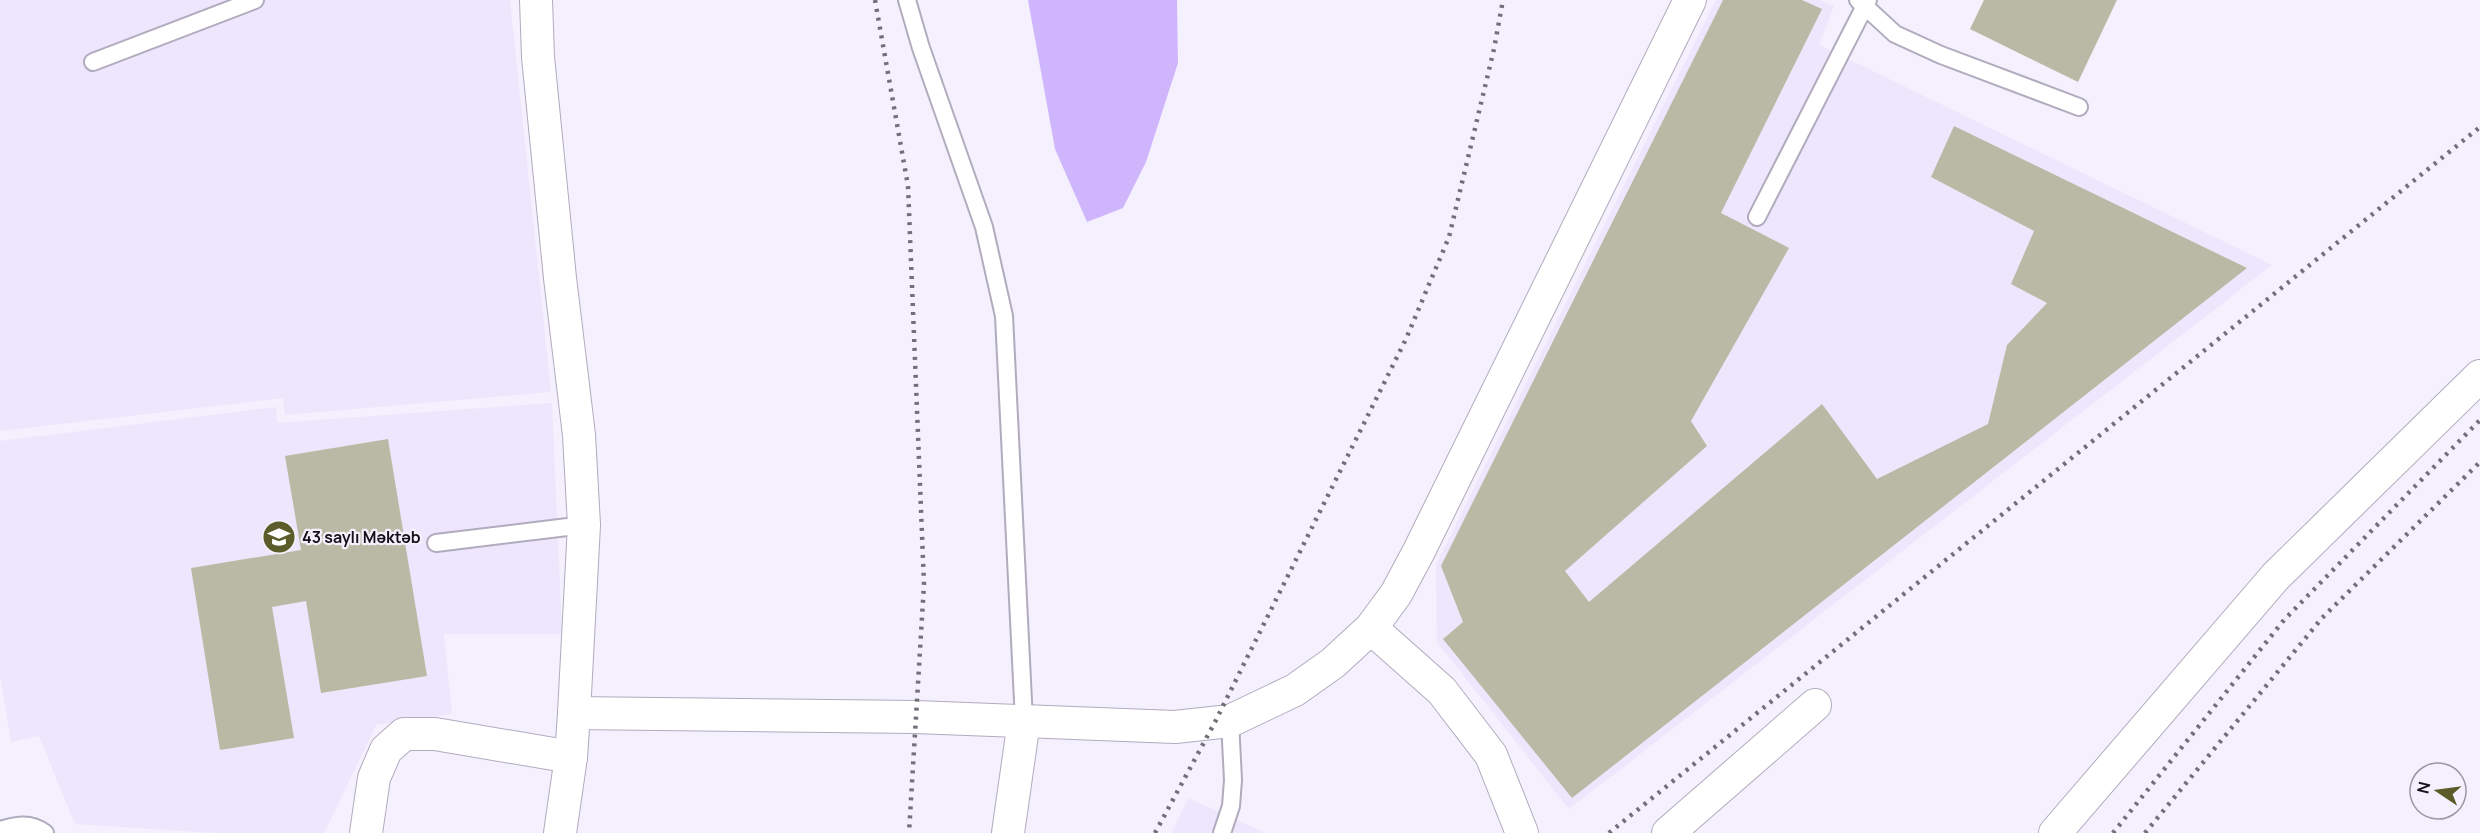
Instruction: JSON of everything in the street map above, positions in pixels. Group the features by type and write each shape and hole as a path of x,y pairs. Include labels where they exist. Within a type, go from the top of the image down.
{"street":[{"path":"536,0 538,57 560,278 579,435 584,525 571,757 560,833"},
{"path":"574,713 916,717 1175,727 1230,721 1295,690 1333,663 1371,628 1396,594 1690,0"},
{"path":"2055,833 2276,576 2480,376"},
{"path":"1371,628 1442,691 1491,755 1522,833"},
{"path":"1668,833 1815,705"},
{"path":"1008,833 1024,721"},
{"path":"366,833 374,778 386,750 404,734 435,734 571,757"}],"lane":[{"path":"93,62 255,0"},
{"path":"907,0 925,60 984,227 1004,316 1024,721"},
{"path":"1757,218 1863,2 1895,33 1932,51 2079,107"},
{"path":"436,543 584,525"},
{"path":"1222,833 1231,806 1233,780 1230,721"},
{"path":"0,830 16,825 35,825 45,833"}],"shaded area":[{"path":"0,0 510,0 551,392 285,415 283,398 0,431"},
{"path":"1028,0 1177,0 1178,63 1146,162 1123,208 1087,222 1055,149"},
{"path":"1716,0 1820,0 1834,6 1819,45 2272,265 1569,809 1437,642 1436,565"},
{"name":"43 saylı Məktəb","path":"552,403 562,634 444,634 452,714 376,725 324,833 215,833 75,824 39,736 11,742 0,675 0,441 276,407 277,423"},
{"path":"1188,798 1265,833 1172,833"}],"building":[{"path":"1723,0 1802,0 1822,9 1721,213 1789,248 1691,421 1707,446 1565,571 1589,602 1822,404 1877,479 1988,424 2007,345 2047,303 2011,284 2034,231 1931,177 1954,126 2247,268 1572,798 1443,639 1463,622 1441,566"},
{"path":"1984,0 2117,0 2078,82 1970,29"},
{"path":"388,439 427,676 321,693 306,601 272,607 294,738 220,750 191,568 301,550 285,456"}],"railway":[{"path":"875,0 908,186 924,584 909,833"},
{"path":"1155,833 1215,722 1406,339 1449,237 1494,49 1503,0"},
{"path":"1609,833 2480,127"},
{"path":"2113,833 2284,620 2480,420"},
{"path":"2145,833 2322,618 2480,462"}],"place":[{"name":"43 saylı Məktəb","path":"279,537"}]}
